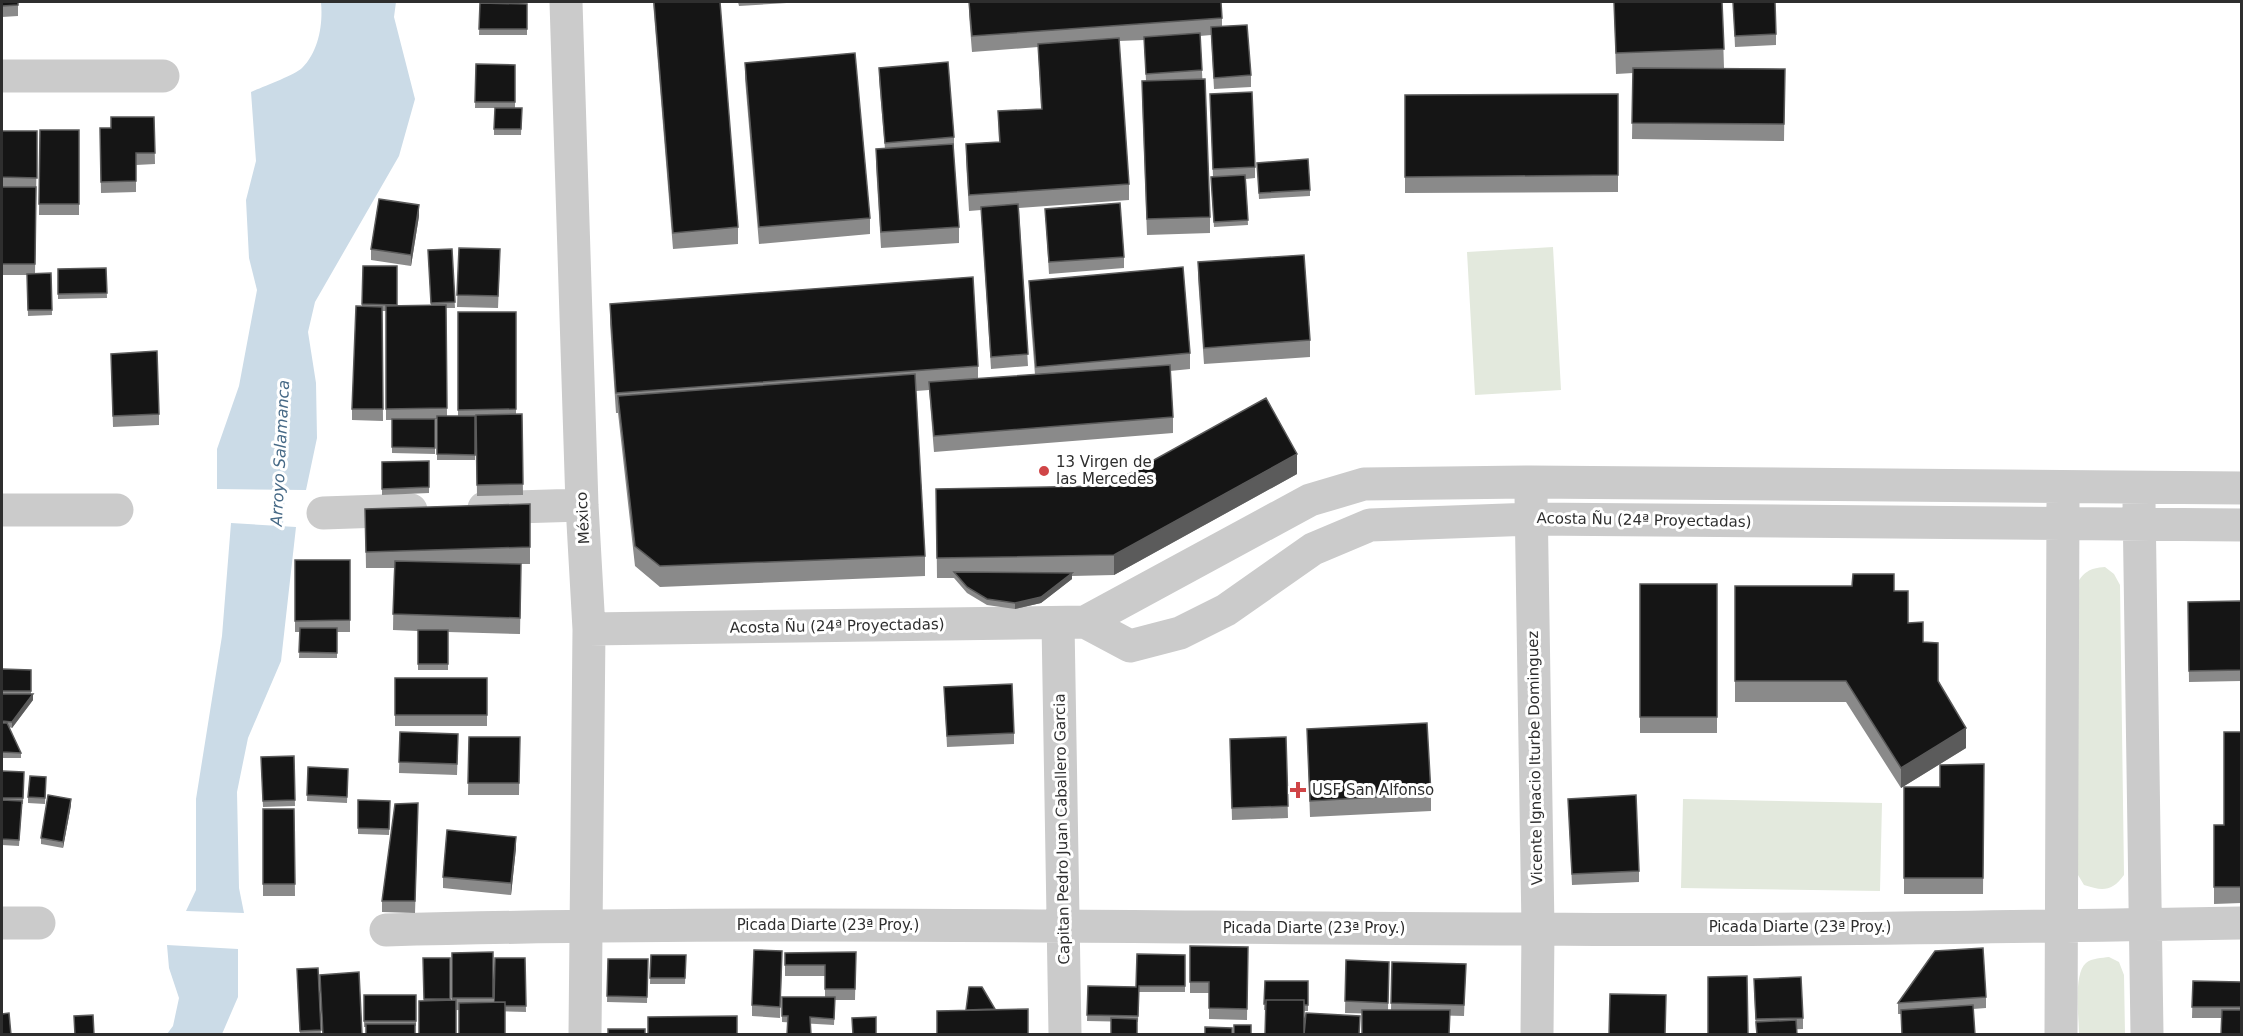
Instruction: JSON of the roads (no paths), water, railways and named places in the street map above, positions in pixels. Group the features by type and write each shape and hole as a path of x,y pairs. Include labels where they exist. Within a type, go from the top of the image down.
{"street":[{"name":"México","path":"566,2 582,505 589,628 585,1035"},
{"path":"2,76 163,76"},
{"name":"Acosta Ñu (24ª Proyectadas)","path":"1072,622 1310,500 1364,484 1530,482 2241,488"},
{"name":"Vicente Ignacio Iturbe Dominguez","path":"1530,482 1538,930 1537,1035"},
{"path":"2061,1035 2064,485"},
{"path":"2139,486 2147,1035"},
{"path":"323,513 582,505"},
{"path":"2,510 117,510"},
{"name":"Acosta Ñu (24ª Proyectadas)","path":"589,628 1072,622 1130,646 1180,633 1226,610 1313,549 1370,525 1532,519 2241,525"},
{"name":"Capitan Pedro Juan Caballero Garcia","path":"1065,1035 1065,925 1072,622"},
{"path":"2,923 39,923"},
{"name":"Picada Diarte (23ª Proy.)","path":"386,930 587,925 1065,925 1538,930 2241,923"}],"water":[{"path":"321,2 396,2 394,17 415,99 399,156 315,302 308,332 316,383 317,438 306,490 217,489 217,449 239,386 257,290 249,258 246,200 256,161 251,92 293,74 308,61 319,37"},
{"path":"231,523 296,527 281,661 248,738 237,792 239,888 244,913 186,911 196,890 196,799 222,636"},
{"path":"167,945 238,949 238,997 222,1034 167,1034 173,1026 179,998 169,968"}],"waterway":[{"name":"Arroyo Salamanca","path":"277,540 281,477"}],"place":[{"name":"13 Virgen de las Mercedes","path":"1044,471"},
{"name":"USF San Alfonso","path":"1298,790"}]}
